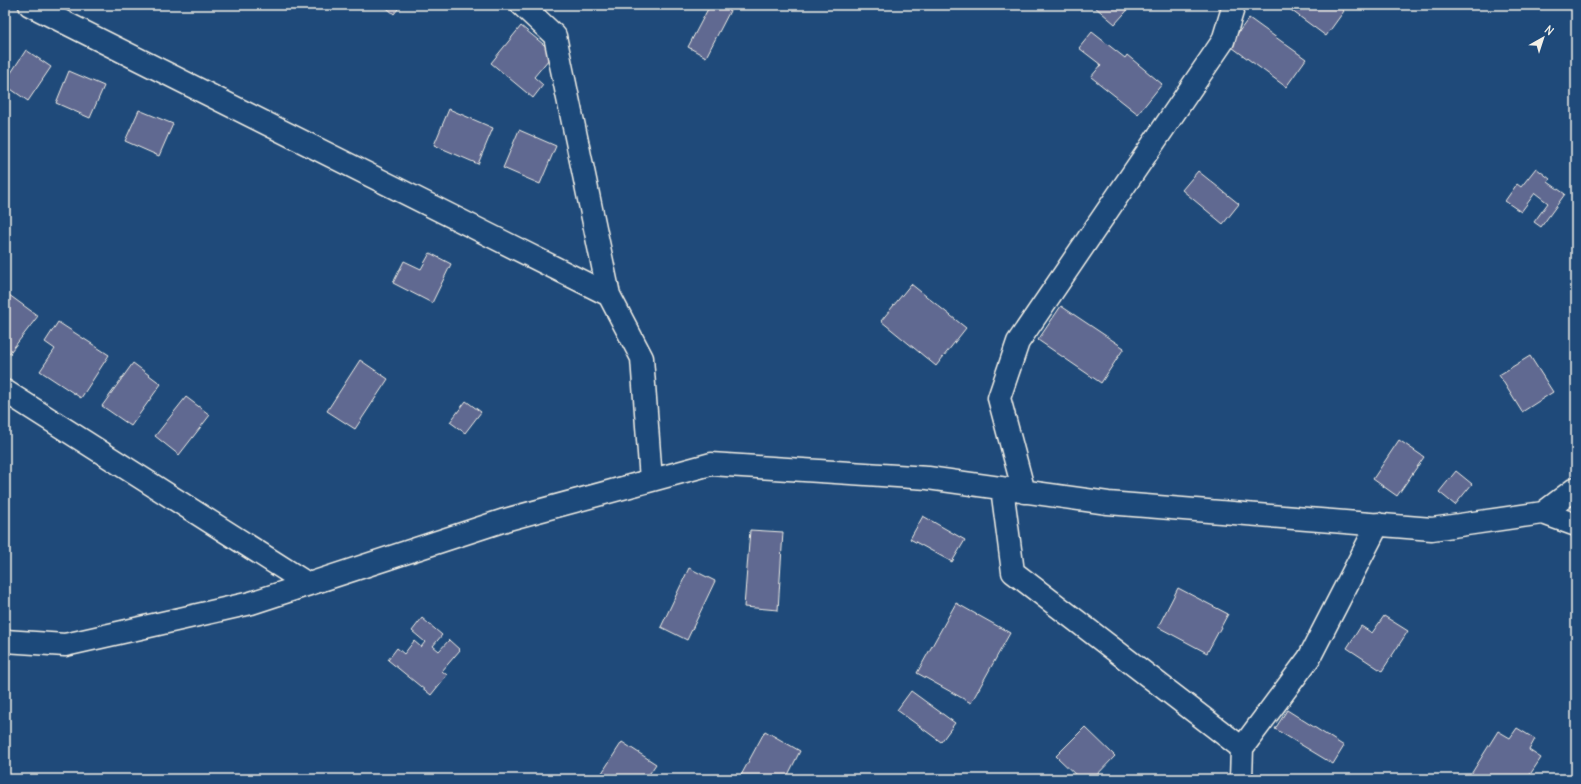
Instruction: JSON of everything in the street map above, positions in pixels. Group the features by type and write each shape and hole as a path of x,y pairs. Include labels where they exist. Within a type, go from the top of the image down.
{"street":[{"path":"30,5 608,295"},
{"path":"522,5 555,36 608,295 642,358 651,480"},
{"path":"1024,492 999,398 1018,342 1222,41 1234,5"},
{"path":"5,391 308,584"},
{"path":"5,641 65,645 250,603 505,520 711,464 928,478 1108,503 1432,529 1543,513 1576,525"},
{"path":"1002,488 1013,572 1242,748"},
{"path":"1543,513 1576,488"},
{"path":"1241,779 1242,748 1309,658 1378,524"}],"building":[{"path":"383,5 401,5 394,14"},
{"path":"710,5 733,5 706,57 688,47"},
{"path":"1097,5 1132,5 1115,24 1095,7"},
{"path":"1284,5 1337,5 1344,11 1326,36"},
{"path":"1249,18 1306,59 1286,87 1229,45"},
{"path":"521,26 554,53 534,77 543,85 533,98 491,63"},
{"path":"1092,32 1125,58 1127,55 1162,84 1138,114 1091,77 1101,65 1079,48"},
{"path":"26,50 51,67 28,101 5,85 5,82"},
{"path":"69,71 104,86 90,118 56,103"},
{"path":"449,109 493,128 478,164 434,145"},
{"path":"139,110 173,124 159,156 125,141"},
{"path":"519,130 556,146 540,184 503,168"},
{"path":"1536,168 1550,179 1548,182 1565,194 1541,227 1534,222 1548,203 1535,193 1521,212 1505,201 1517,184 1521,187"},
{"path":"1198,171 1239,204 1223,224 1182,190"},
{"path":"430,253 451,264 432,303 393,283 404,261 421,269"},
{"path":"911,284 966,328 936,366 881,321"},
{"path":"5,292 38,316 8,355 5,353"},
{"path":"1061,306 1124,348 1101,383 1038,340"},
{"path":"58,322 109,355 81,398 40,371 55,349 45,342"},
{"path":"1530,356 1553,392 1522,412 1499,375"},
{"path":"360,360 388,379 355,429 327,411"},
{"path":"133,363 161,384 131,426 102,406"},
{"path":"186,397 210,415 179,455 155,436"},
{"path":"466,401 481,412 465,433 450,422"},
{"path":"1399,440 1424,457 1397,496 1373,479"},
{"path":"1456,471 1472,484 1455,505 1439,492"},
{"path":"923,516 965,540 952,562 910,539"},
{"path":"750,530 783,532 778,610 744,607"},
{"path":"689,568 715,581 687,640 661,627"},
{"path":"1178,588 1228,614 1207,653 1158,627"},
{"path":"956,603 1010,633 971,703 917,673"},
{"path":"1384,616 1408,631 1382,671 1347,648 1361,626 1372,633"},
{"path":"422,618 442,635 433,646 439,651 449,640 460,650 442,671 447,675 431,695 388,660 397,648 404,654 414,641 421,647 425,642 412,631"},
{"path":"911,691 955,723 941,742 897,710"},
{"path":"1287,710 1344,746 1333,764 1275,729"},
{"path":"1085,727 1115,756 1093,779 1080,779 1056,756"},
{"path":"1517,728 1535,739 1529,750 1541,758 1527,779 1468,779 1498,731 1510,738"},
{"path":"765,731 800,751 786,779 739,779"},
{"path":"622,742 656,764 646,779 598,779"}]}
